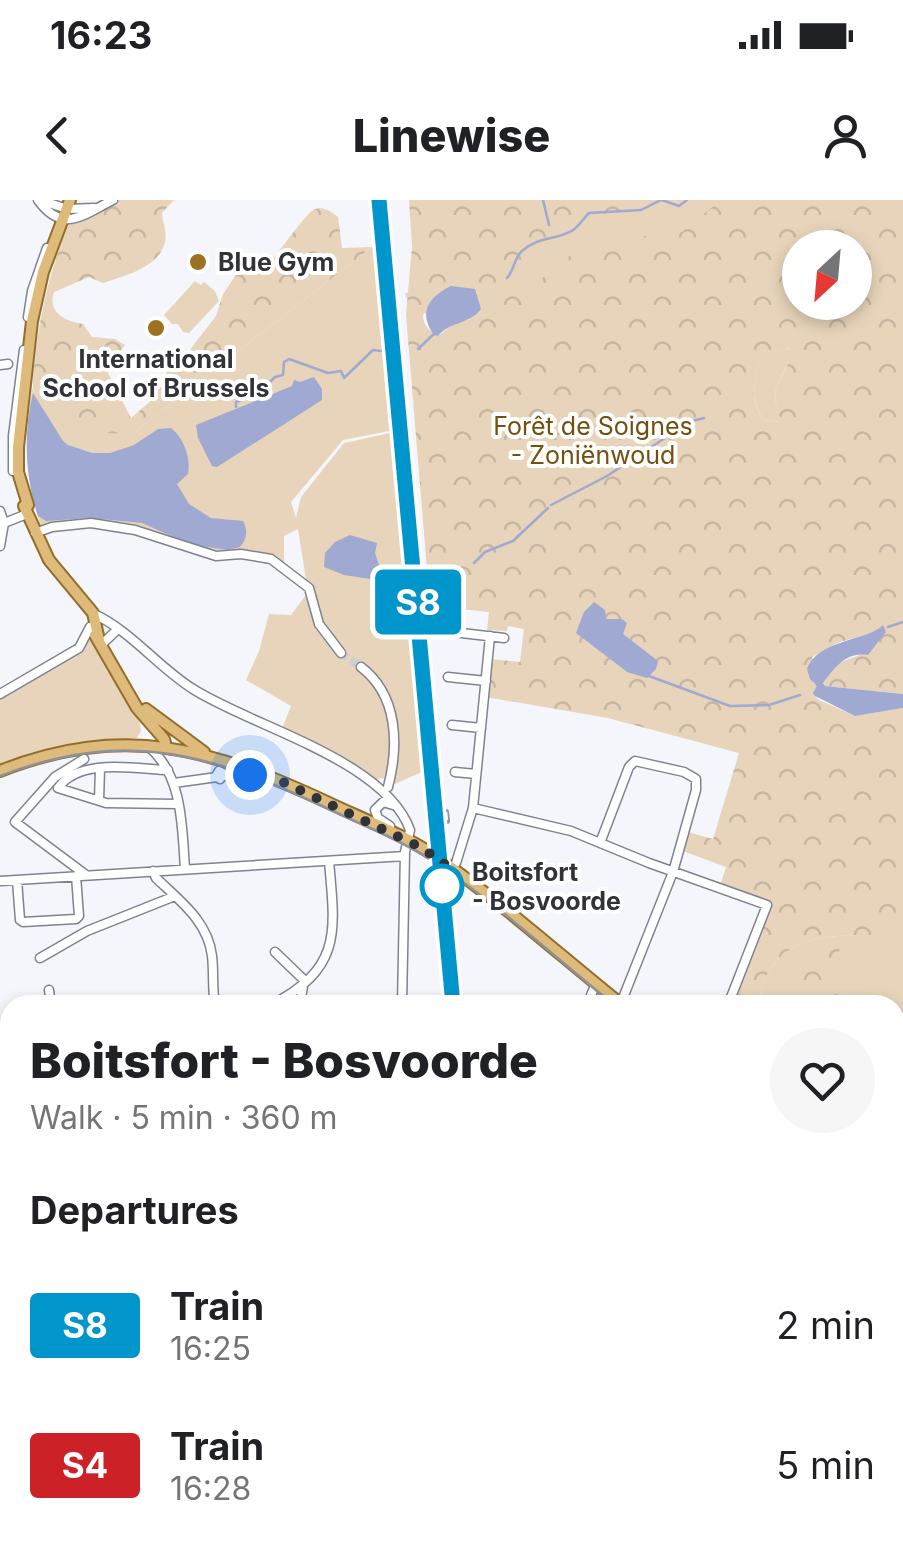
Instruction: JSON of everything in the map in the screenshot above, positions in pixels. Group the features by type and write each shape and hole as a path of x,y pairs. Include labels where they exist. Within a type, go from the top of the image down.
{"main road":[{"path":"67,210 31,316 18,447 21,502 90,627 166,746"},
{"path":"70,589 92,612 100,643"},
{"path":"134,699 207,754"},
{"path":"144,717 146,745"},
{"path":"0,771 70,751 146,745 207,754 266,774 456,863 615,995"},
{"path":"405,836 613,995"}],"street":[{"path":"39,200 51,210 84,216 113,200"},
{"path":"20,479 14,474 13,446 31,316 43,258 56,225 67,210"},
{"path":"31,334 36,328 55,241"},
{"path":"0,546 2,520 24,513"},
{"path":"36,532 91,523 136,530 210,554 271,559 309,588 319,624 341,654"},
{"path":"92,612 197,692 307,744 389,792 410,826 405,836 402,995"},
{"path":"0,694 79,648 90,627"},
{"path":"100,643 118,629"},
{"path":"453,632 504,638"},
{"path":"456,863 473,808 490,636"},
{"path":"361,667 380,685 392,711 389,792 376,807 376,815 405,836"},
{"path":"448,677 486,681"},
{"path":"452,725 481,728"},
{"path":"146,745 174,783 185,869"},
{"path":"54,787 66,768 84,759"},
{"path":"600,843 635,761 696,779 673,872 628,995"},
{"path":"81,875 15,822 70,776 100,768 168,770"},
{"path":"99,800 100,768"},
{"path":"455,772 476,774"},
{"path":"174,783 266,774"},
{"path":"54,787 99,800 178,804"},
{"path":"473,808 541,822 767,904 732,995"},
{"path":"0,881 406,856"},
{"path":"284,995 326,957 333,941 329,860"},
{"path":"153,870 156,878 192,912 209,942 212,995"},
{"path":"17,880 20,920 76,920 81,875"},
{"path":"40,958 87,931 175,896"},
{"path":"275,952 304,980"},
{"path":"302,995 304,980"},
{"path":"591,995 596,984"},
{"path":"51,989 51,995"}],"green space":[{"path":"116,200 174,200 162,213 165,241 161,251 135,272 103,283 89,277 54,292 53,305 59,315 83,324 92,337 115,339 125,345 107,371 131,418 153,399 174,359 189,351 216,316 223,294 238,272 247,267 262,272 315,209 322,208 338,217 342,248 372,247 133,433 90,431 50,414 34,391 33,376 47,291 68,226"},
{"name":"Forêt de Soignes - Zoniënwoud","path":"409,200 903,200 903,694 825,686 823,682 835,664 868,652 878,631 840,642 812,657 813,683 818,686 815,696 819,700 855,716 903,708 903,935 812,940 777,960 761,995 726,995 763,906 719,889 726,867 683,851 688,832 713,839 739,753 608,718 486,697 490,659 520,662 524,629 508,626 507,631 487,630 489,612 430,606 406,315 412,246","holes":["662,202 716,204 682,232 616,243 583,243 554,271 520,291 510,276 539,244 553,244 589,217","450,289 465,289 469,319 438,336 424,321 427,306","789,348 788,364 775,393 781,422 763,420 754,389 762,355","606,619 622,619 622,634 657,661 627,672 577,633"]},
{"path":"565,200 754,200 556,298 420,314 406,297 405,294"},
{"path":"372,247 379,248 384,268 399,429 343,440 291,502 296,518 301,497 344,443 399,431 426,770 395,784 382,778 376,780 282,729 291,706 246,680 269,614 291,615 308,592 298,529 284,536 284,566 271,557 221,554 94,522 42,529 28,459 32,388 43,406 133,433"},
{"path":"195,281 201,285 204,282 215,291 219,301 189,333 183,332 164,315"},
{"path":"790,348 775,393 781,422 763,420 754,388 762,354"},
{"path":"89,636 139,719 141,731 137,738 51,751 0,764 0,698 81,653"},
{"path":"903,935 903,995 761,995 777,960 793,948 812,940"},
{"path":"841,948 836,962 838,995 793,995 778,987 804,959"}],"water":[{"path":"451,286 475,289 481,309 471,318 434,335 427,320 428,306 436,295"},
{"path":"314,377 322,389 322,400 217,467 212,466 196,425 292,386 294,380"},
{"path":"33,393 63,441 92,453 110,453 134,445 158,429 171,428 183,443 189,468 177,484 189,504 211,518 243,521 246,532 240,547 228,550 192,545 142,523 90,518 46,521 38,516 27,455"},
{"path":"350,535 377,543 375,553 382,574 377,580 344,575 324,567 325,553 335,542"},
{"path":"594,602 605,610 606,619 627,623 623,634 658,661 647,678 627,672 576,633 584,612"},
{"path":"883,625 886,632 868,655 848,658 823,683 903,694 903,708 855,716 815,696 817,686 807,669 812,659 832,646"}],"waterway":[{"path":"543,200 549,225"},
{"path":"507,278 522,251 567,233 589,213 641,210 661,200"},
{"path":"662,200 679,206 687,200"},
{"path":"418,349 436,332"},
{"path":"236,407 236,402 259,393 275,377 283,375 284,362 289,359 328,373 341,371 344,378 373,350 381,351"},
{"path":"551,505 607,476 665,438 677,425 704,418"},
{"path":"474,563 485,552 513,541 548,508"},
{"path":"888,627 903,622"},
{"path":"649,676 730,706 769,705 800,695"}],"tunnel":[{"path":"341,653 361,667"}],"tram line":[{"path":"0,776 47,761 132,751 172,754 251,776 430,859 501,911 602,995"}],"railway":[{"path":"379,200 419,626"},
{"path":"446,812 447,821"}],"train":[{"name":"S8","path":"379,200 452,995"}],"place":[{"name":"Blue Gym","path":"198,262"},
{"name":"International School of Brussels","path":"156,328"},
{"name":"Boitsfort - Bosvoorde","path":"442,886"}],"route":[{"path":"250,775 266,774 422,848 457,873 442,886"}]}
